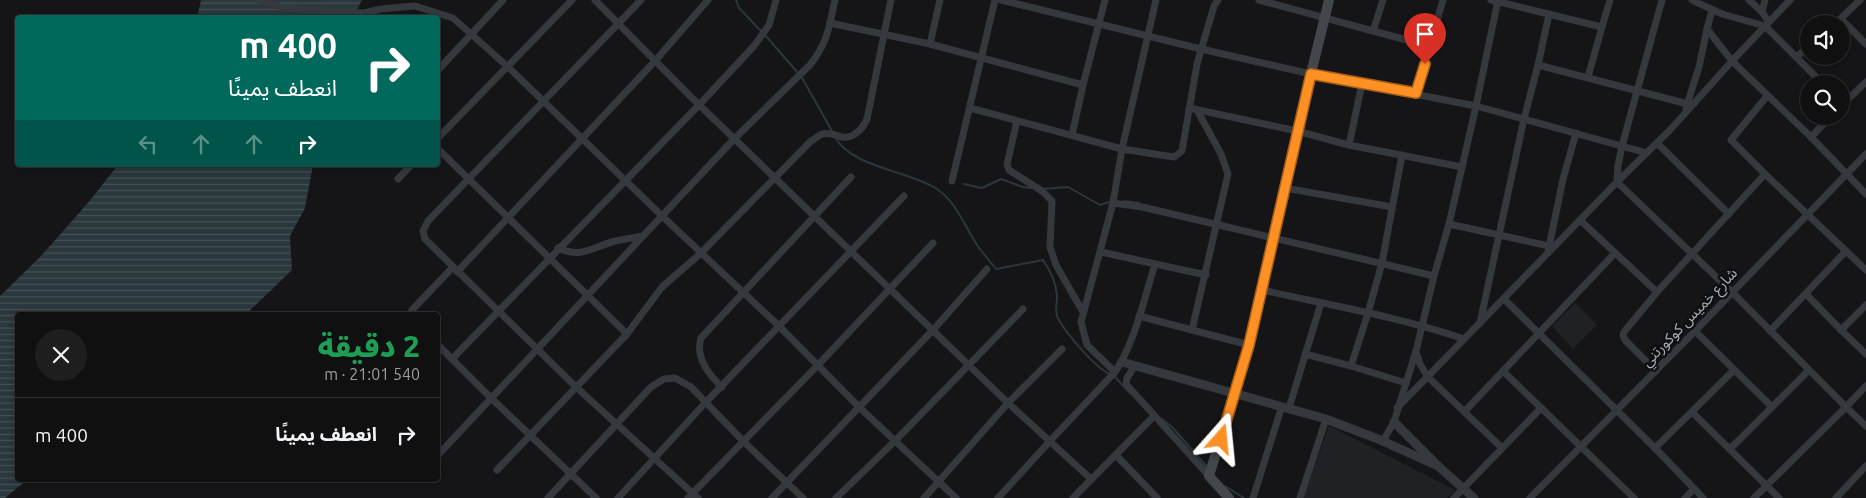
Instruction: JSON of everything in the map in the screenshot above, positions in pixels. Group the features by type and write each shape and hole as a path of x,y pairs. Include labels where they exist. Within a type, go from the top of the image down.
{"main road":[{"path":"1229,498 1209,476 1236,393 1249,345 1311,74 1330,0"}],"street":[{"path":"259,0 284,8 364,12 415,6 453,18 472,32 780,327 859,408 956,498"},
{"path":"440,68 502,0"},
{"path":"440,136 572,0"},
{"path":"595,0 734,139 1008,403 1091,479"},
{"path":"641,0 428,221 423,231 424,239 538,350 693,496 933,243"},
{"path":"411,312 507,218 655,61 708,0"},
{"path":"452,359 754,46 769,25 776,0"},
{"path":"440,452 538,350 734,139 810,65 824,46 835,0"},
{"path":"497,470 627,334 662,287 701,253 811,141 822,134 833,133 844,137 852,136 862,128 868,118 891,0"},
{"path":"930,44 940,0"},
{"path":"952,181 995,0"},
{"path":"1001,0 1311,74 1476,106 1647,153"},
{"path":"1072,136 1105,0"},
{"path":"1115,372 1087,345 1081,322 1113,203 1122,149 1156,0"},
{"path":"970,108 1122,149 1174,157 1179,155 1182,151 1193,109 1201,49 1214,6 1218,0"},
{"path":"1259,0 1414,42 1429,49"},
{"path":"1374,31 1383,0"},
{"path":"1416,93 1443,0"},
{"path":"1383,441 1394,422 1416,351 1449,224 1476,106 1496,0 1602,26"},
{"path":"1588,77 1610,0"},
{"path":"1662,0 1622,146 1617,182 1732,292 1866,426"},
{"path":"1692,0 1712,10 1748,22 1767,24"},
{"path":"1749,0 1762,12 1767,24 1814,75"},
{"path":"1762,12 1765,0"},
{"path":"1397,408 1548,250 1657,143 1790,0"},
{"path":"1844,15 1860,0"},
{"path":"1681,118 1688,104 1699,67 1712,10"},
{"path":"1480,323 1524,119 1549,14"},
{"path":"830,23 930,44 1083,85"},
{"path":"1707,29 1732,61 1866,194"},
{"path":"1850,31 1866,44"},
{"path":"1796,57 1800,54"},
{"path":"1538,65 1688,104"},
{"path":"1850,97 1866,82"},
{"path":"1349,145 1362,84"},
{"path":"1767,96 1731,140 1866,270"},
{"path":"1193,109 1298,131 1349,145 1462,168"},
{"path":"1192,330 1228,174 1226,166 1193,109"},
{"path":"1017,121 1007,164 1009,170 1042,191 1052,201 1050,247 1056,266 1083,312"},
{"path":"1810,137 1822,125"},
{"path":"1548,250 1563,179 1576,133"},
{"path":"1657,143 1729,214"},
{"path":"440,151 627,334"},
{"name":"شارع خميس كوكورتني","path":"1530,498 1866,154"},
{"path":"1351,366 1382,263 1402,155"},
{"path":"398,179 409,167"},
{"path":"1656,371 1625,340 1623,335 1626,328 1765,174"},
{"path":"722,387 707,371 701,358 700,341 851,178"},
{"path":"1286,188 1392,207"},
{"path":"618,498 706,402 904,196"},
{"path":"1113,203 1142,207 1434,276"},
{"path":"1580,220 1657,292"},
{"path":"1449,224 1499,235 1548,250"},
{"path":"558,248 568,252 585,252 617,241 643,236"},
{"path":"1770,331 1846,251"},
{"path":"1101,252 1206,275"},
{"path":"1464,411 1615,253"},
{"path":"998,498 1115,372 1122,362 1155,264"},
{"path":"772,498 933,330 988,269"},
{"path":"1262,290 1368,313 1464,339"},
{"path":"1806,294 1866,354"},
{"path":"1504,298 1703,498"},
{"path":"1253,498 1305,354 1321,303"},
{"path":"1841,330 1866,305"},
{"path":"836,498 895,441 1023,309"},
{"path":"1139,316 1249,345"},
{"path":"1695,331 1772,407"},
{"path":"440,347 596,498"},
{"path":"924,498 1008,403 1062,349"},
{"path":"1416,351 1420,364 1428,377 1502,448"},
{"path":"1305,354 1406,383"},
{"path":"1122,362 1134,367 1236,393 1326,419 1383,441 1438,466"},
{"path":"1134,367 1126,378 1126,384 1209,476"},
{"path":"1655,448 1734,370"},
{"path":"1730,449 1809,370"},
{"path":"1503,371 1634,498"},
{"path":"548,498 650,387 664,379 674,378 684,382 706,402 744,442 803,498"},
{"path":"1754,498 1866,386"},
{"path":"1454,498 1541,408"},
{"path":"1692,412 1779,498"},
{"path":"1073,498 1154,416"},
{"path":"1300,498 1326,419"},
{"path":"1394,422 1438,466 1474,498"},
{"path":"1116,455 1154,497"},
{"path":"1836,498 1866,466"},
{"path":"1685,498 1694,489"}],"shaded area":[{"path":"201,0 362,0 354,15 198,15"},
{"path":"116,167 313,167 305,208 290,236 292,270 248,312 15,312 15,482 25,482 5,498 0,498 0,296 41,256"},
{"path":"1575,303 1597,325 1573,349 1552,326"},
{"path":"1329,426 1455,490 1447,498 1303,498"}],"waterway":[{"path":"736,0 739,8 762,32"},
{"path":"765,35 798,73"},
{"path":"801,76 832,131"},
{"path":"835,137 843,147 867,162 937,189 950,201 979,248 996,269 1043,260 1055,286 1057,296 1056,314 1060,322 1089,357 1110,374"},
{"path":"964,184 982,188 1001,179 1023,187 1032,188"},
{"path":"1042,189 1068,187 1100,205 1112,201"},
{"path":"1124,201 1139,203"},
{"path":"1114,376 1131,394"},
{"path":"1162,419 1173,428 1208,468"},
{"path":"1225,486 1244,498"}],"route":[{"path":"1221,439 1249,345 1311,74 1416,93 1425,64"}]}
